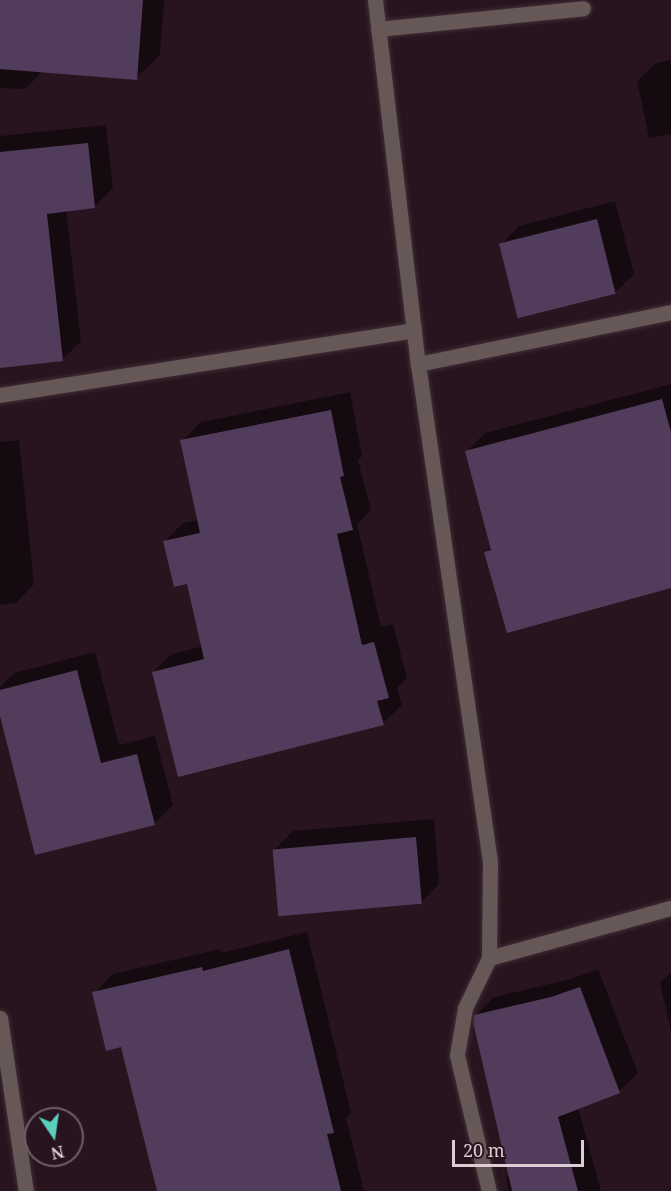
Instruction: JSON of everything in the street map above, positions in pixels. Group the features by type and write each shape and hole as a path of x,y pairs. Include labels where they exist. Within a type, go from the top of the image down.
{"street":[{"path":"375,0 418,364 490,862 489,958 465,1008 457,1055 489,1191"},
{"path":"378,29 583,8"},
{"path":"418,364 671,312"},
{"path":"0,394 414,330"},
{"path":"489,958 671,908"},
{"path":"0,1018 26,1191"}],"building":[{"path":"0,0 143,0 137,80 0,69"},
{"path":"88,143 95,208 47,214 63,361 0,368 0,152"},
{"path":"597,219 616,294 518,318 499,243"},
{"path":"662,399 671,432 671,588 507,633 484,552 491,550 465,451"},
{"path":"331,410 344,476 340,477 353,530 337,534 362,645 374,642 389,698 377,701 384,725 178,777 152,672 204,659 187,584 174,587 163,541 200,533 180,440"},
{"path":"77,670 101,763 137,754 155,825 35,855 0,716 0,690"},
{"path":"416,837 422,904 278,916 273,850"},
{"path":"289,949 334,1133 327,1134 341,1191 157,1191 121,1047 106,1051 92,992 202,967 203,971"},
{"path":"580,987 620,1093 558,1117 578,1191 512,1191 473,1022 474,1015 551,997"}]}
